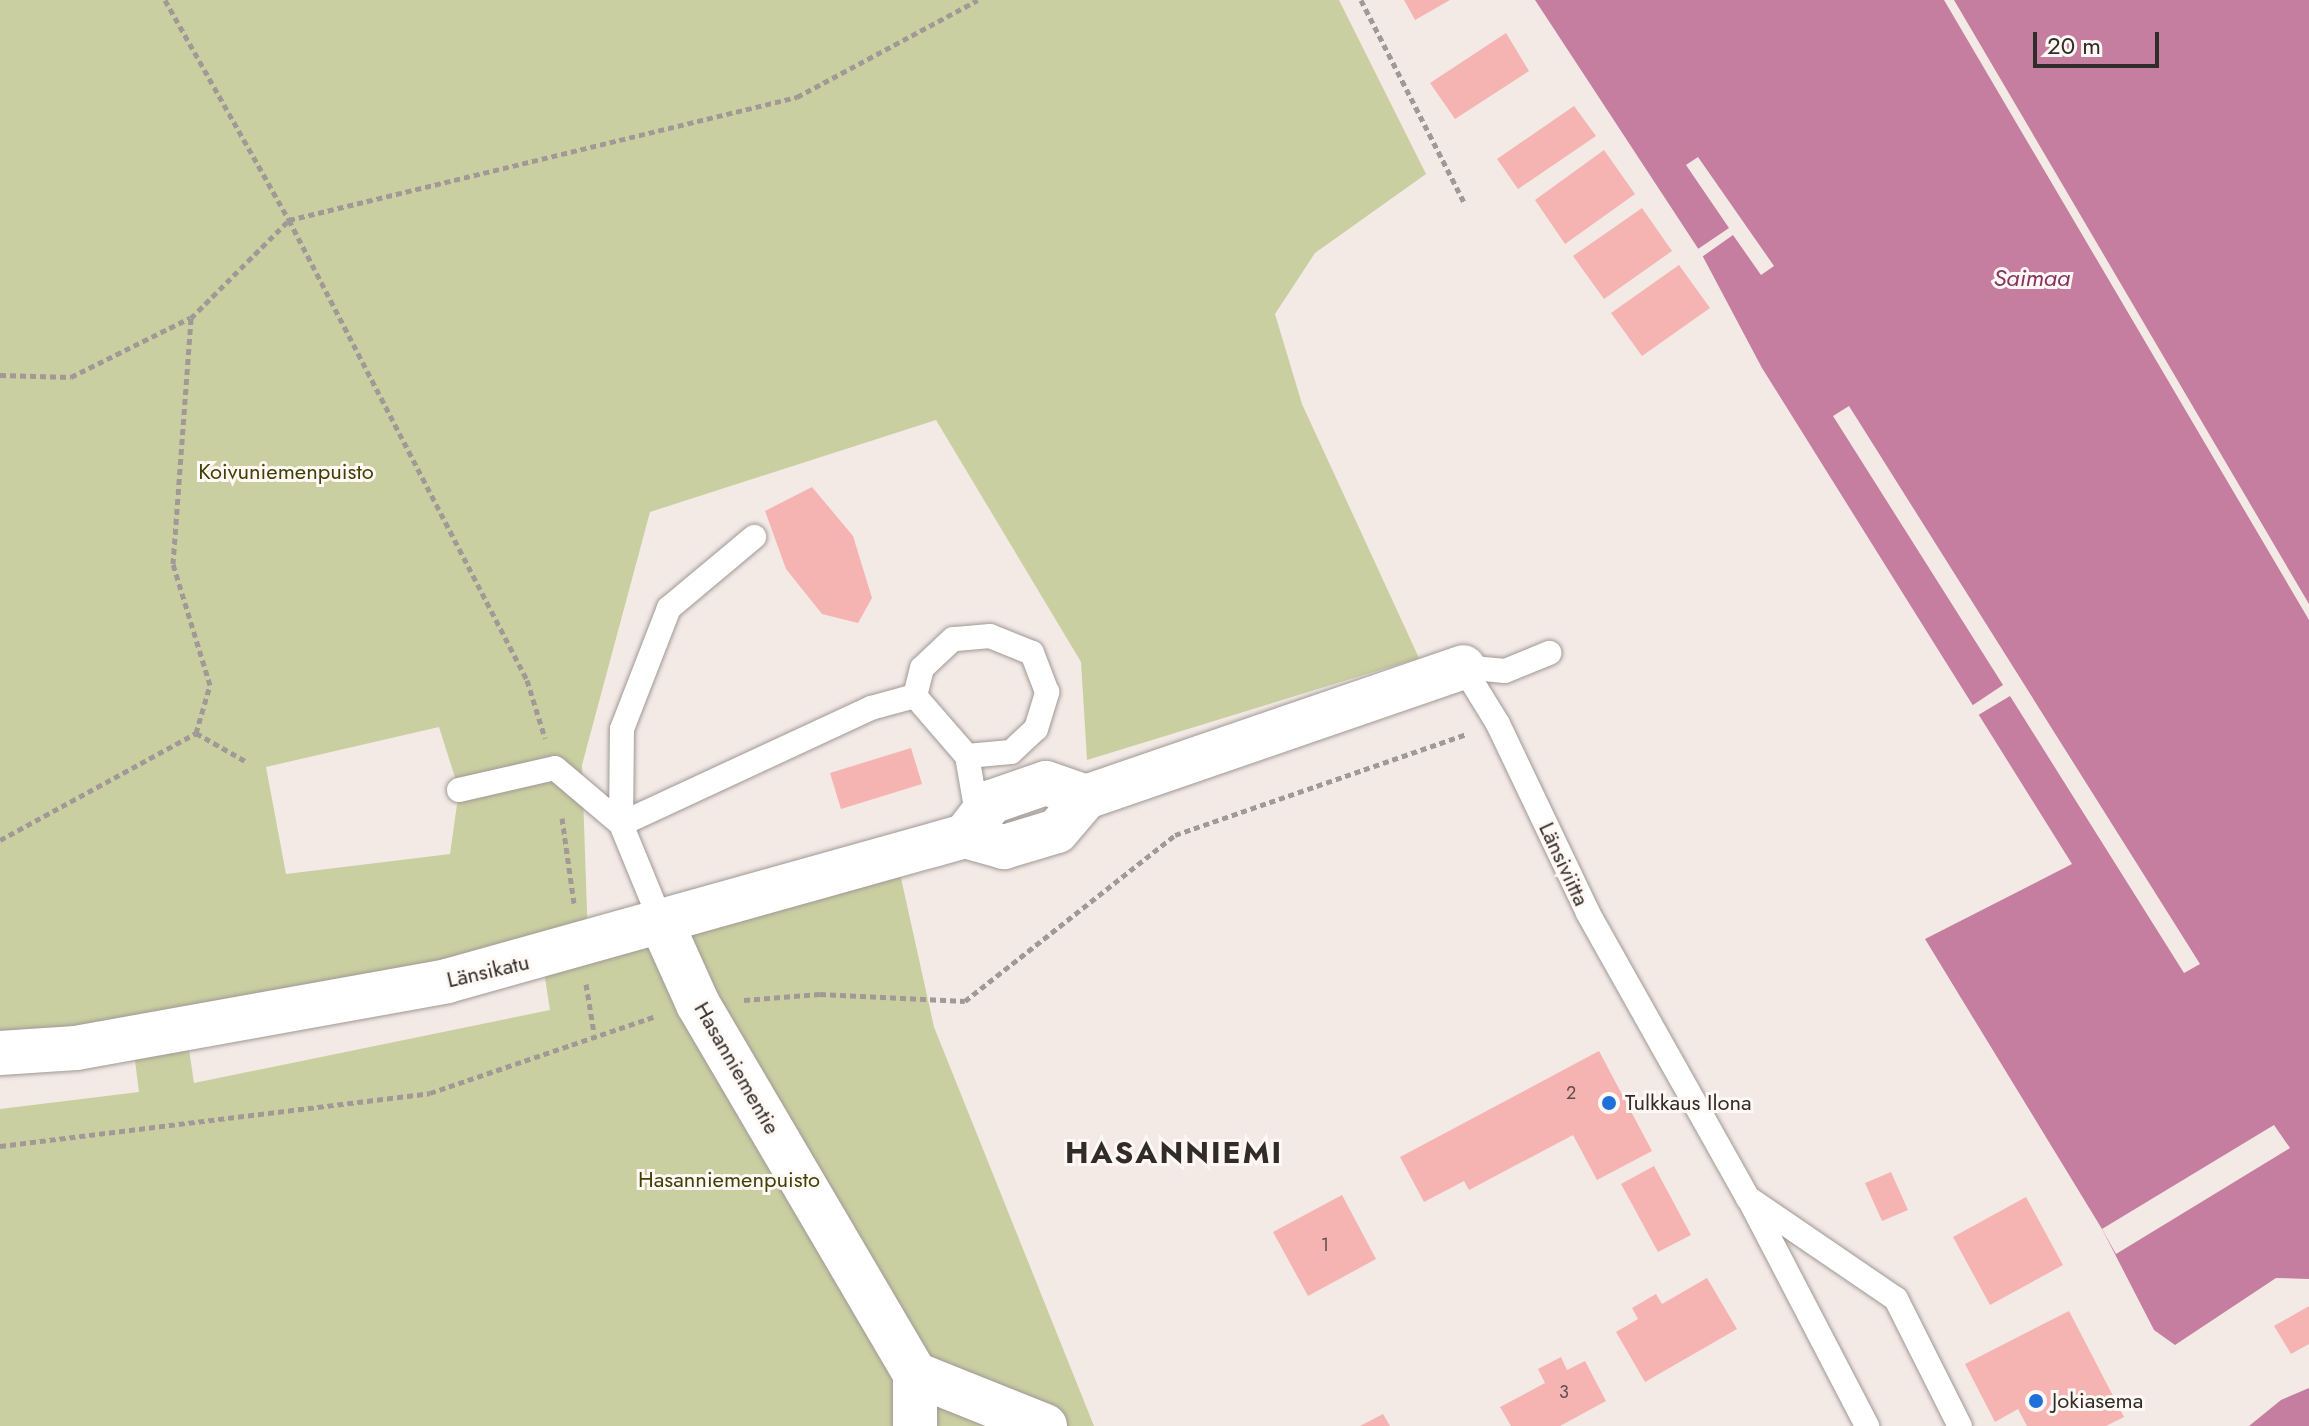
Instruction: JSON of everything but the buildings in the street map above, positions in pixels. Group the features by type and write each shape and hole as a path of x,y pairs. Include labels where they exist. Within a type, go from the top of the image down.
{"street":[{"name":"Länsikatu","path":"0,1053 76,1048 289,1011 581,948 662,924 790,879 971,827 1004,847 1057,831 1086,797 1463,667"},
{"name":"Hasanniementie","path":"662,924 698,1004 915,1374"},
{"path":"915,1426 915,1374 1045,1426"}],"lane":[{"path":"662,924 621,824 622,729 669,608 754,537"},
{"path":"915,696 922,668 953,639 990,636 1032,653 1047,692 1036,729 1011,752 967,756"},
{"path":"1463,667 1505,671 1549,653"},
{"name":"Länsiviitta","path":"1463,667 1498,724 1588,913 1748,1198 1896,1299 1960,1426"},
{"path":"621,824 871,708 915,696"},
{"path":"915,696 967,756 971,827"},
{"path":"459,790 555,768 621,824"},
{"path":"1748,1198 1867,1426"}],"path":[{"path":"165,0 289,220 527,680 555,768 594,1033"},
{"path":"0,375 71,377 191,318 289,220 797,97 978,0"},
{"path":"1361,0 1464,202"},
{"path":"0,840 196,733 210,685 173,564 191,318"},
{"path":"0,1146 430,1093 594,1033 698,1004 820,994 965,1001 1175,835 1498,724"},
{"path":"196,733 247,762"}],"green space":[{"name":"Koivuniemenpuisto","path":"0,0 1339,0 1426,174 1315,253 1275,314 1302,404 1419,658 1087,760 1081,662 936,420 650,512 582,765 588,941 0,1047","holes":["439,727 459,790 450,854 286,874 266,767"]},
{"name":"Hasanniemenpuisto","path":"897,860 934,1027 1094,1426 0,1426 0,1109 139,1092 133,1045 187,1036 194,1083 550,1010 543,965"}],"water":[{"name":"Saimaa","path":"1535,0 2309,0 2309,1279 2276,1278 2175,1345 2154,1330 2102,1229 1925,939 2072,864 1762,368 1701,253"},
{"path":"2309,1388 2309,1426 2249,1426 2281,1400"}],"pier":[{"path":"1944,0 1954,0 2309,604 2309,620"},
{"path":"1698,157 1774,266 1761,275 1733,235 1699,259 1695,251 1729,228 1686,165"},
{"path":"1849,406 2200,964 2184,973 2010,696 1975,717 1970,707 2003,685 1833,416"},
{"path":"2274,1125 2290,1148 2116,1254 2102,1229"}],"place":[{"name":"Tulkkaus Ilona","path":"1609,1103"},
{"name":"Jokiasema","path":"2036,1401"}],"district":[{"name":"HASANNIEMI","path":"1174,1153"}]}
